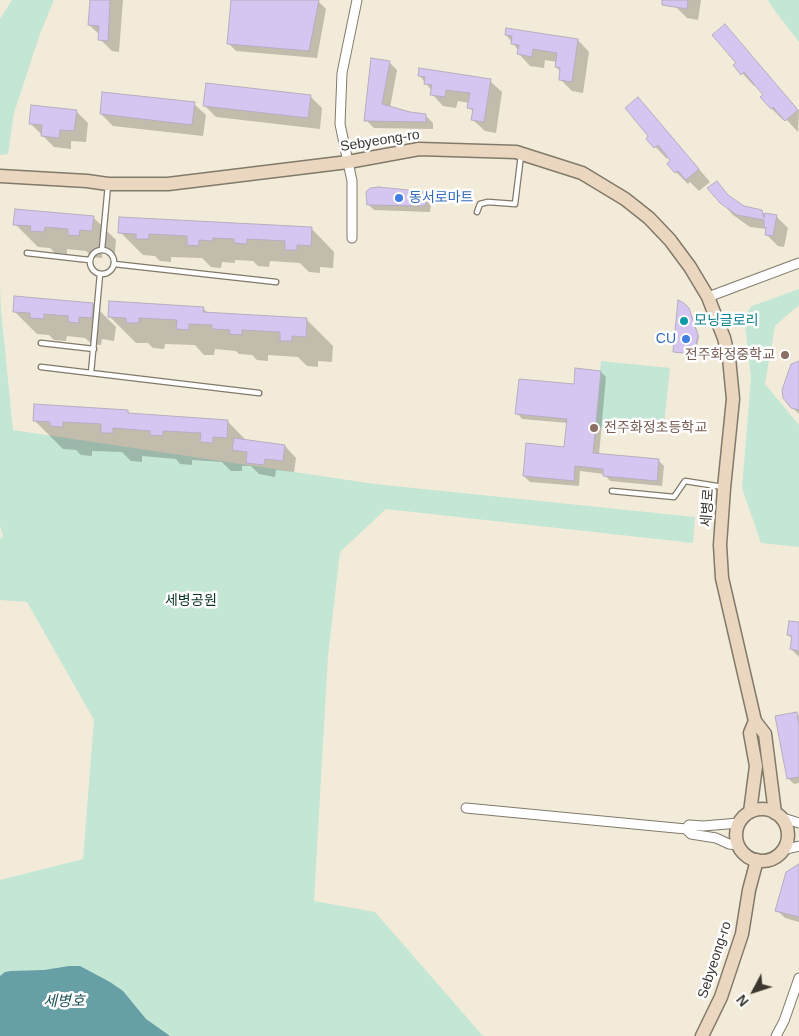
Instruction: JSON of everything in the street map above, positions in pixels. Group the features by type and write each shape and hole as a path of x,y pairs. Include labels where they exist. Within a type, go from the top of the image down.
{"street":[{"path":"352,238 352,182 340,124 342,73 357,0"},
{"name":"Sebyeong-ro","path":"0,176 108,184 168,184 348,162 419,149 522,154 582,173 625,199 651,220 670,240 708,297"},
{"path":"708,297 799,263"},
{"name":"세병로","path":"708,297 724,338 731,367 733,399 720,545 722,578 754,721 765,734 777,815"},
{"name":"세병로","path":"750,812 756,766 750,733 754,721"},
{"path":"466,808 686,829 691,834 716,838 729,844 738,845"},
{"path":"777,815 787,829 786,844 783,850 772,859 757,860 743,853 738,845 736,831 739,823 750,812 766,810 799,822"},
{"path":"686,829 689,825 703,826 739,823"},
{"path":"783,850 799,846"},
{"name":"Sebyeong-ro","path":"702,1036 721,997 742,934 749,890 757,860"},
{"path":"776,1036 784,1021 799,978"}],"lane":[{"path":"476,212 480,204 488,202 515,204 522,154"},
{"path":"102,249 108,184"},
{"path":"102,249 111,253 114,264 110,271 100,274 91,268 89,260 93,253 102,249"},
{"path":"27,253 89,260"},
{"path":"114,264 276,282"},
{"path":"92,372 100,274"},
{"path":"41,343 94,349"},
{"path":"41,367 259,393"},
{"path":"612,491 674,497 685,481 724,488"}],"green space":[{"path":"12,0 54,0 40,34 14,113 8,154 0,155 0,19"},
{"path":"768,0 799,0 799,42 775,11"},
{"name":"세병공원","path":"0,287 13,430 375,484 695,517 693,543 386,509 340,552 328,656 314,901 375,912 483,1036 0,1036 0,880 83,859 94,720 27,602 0,600 0,539 3,536 0,526"},
{"path":"799,289 799,305 775,326 765,384 799,425 799,547 761,543 742,488 751,378 744,316 752,306"},
{"path":"601,361 670,368 663,434 594,427"}],"water":[{"name":"세병호","path":"80,966 123,991 146,1019 170,1036 0,1036 0,976 5,972 11,971 44,970"}],"building":[{"path":"90,0 110,0 108,41 98,40 99,26 88,25"},
{"path":"231,0 319,0 309,51 227,44"},
{"path":"662,0 688,0 687,9 662,5"},
{"path":"725,24 798,110 785,121 773,107 771,109 760,97 763,95 744,72 741,75 733,65 736,63 712,35"},
{"path":"506,28 578,39 572,82 559,80 560,68 555,67 557,53 533,49 532,57 517,54 519,45 511,44 512,36 505,35"},
{"path":"371,58 390,61 382,104 410,112 426,114 426,122 364,121"},
{"path":"419,68 491,79 484,122 471,120 473,109 467,108 470,93 446,90 445,97 430,95 432,85 424,84 425,77 418,76"},
{"path":"206,83 311,95 308,118 203,106"},
{"path":"102,92 195,102 192,125 100,114"},
{"path":"638,97 699,169 686,180 678,171 675,173 667,164 670,160 658,145 654,148 646,139 648,136 625,108"},
{"path":"31,105 77,110 74,131 60,130 59,138 41,136 42,125 29,124"},
{"path":"717,181 728,195 744,206 762,210 764,218 765,213 777,215 773,236 765,235 764,220 737,215 720,203 707,188"},
{"path":"379,187 427,192 425,206 367,205 366,192 370,188"},
{"path":"15,209 94,216 92,231 80,230 79,236 68,235 68,229 45,227 44,232 30,231 31,226 13,225"},
{"path":"119,217 312,227 311,246 297,245 297,250 285,250 285,241 247,239 247,244 234,243 234,239 213,238 213,241 199,240 199,246 187,245 187,236 149,234 149,239 136,239 136,234 118,233"},
{"path":"14,296 93,303 92,318 79,317 79,323 68,322 68,316 44,314 44,319 30,318 30,313 13,312"},
{"name":"모닝글로리","path":"678,300 689,308 698,335 694,354 673,352"},
{"path":"109,301 204,307 203,312 307,318 306,337 292,336 292,341 280,341 280,332 242,330 242,335 229,334 230,330 212,329 212,325 189,324 189,330 176,329 177,320 139,318 139,323 126,323 126,318 108,317"},
{"path":"799,361 799,410 791,408 783,398 782,390 791,364"},
{"path":"575,368 601,371 593,453 659,459 657,481 603,476 603,469 575,466 574,481 523,476 526,443 564,447 567,419 515,414 519,379 574,384"},
{"path":"34,404 128,410 128,413 228,420 227,438 213,437 213,443 200,442 201,433 163,431 163,436 150,435 150,431 113,428 113,433 101,433 101,424 63,422 63,427 50,426 50,422 33,421"},
{"path":"234,438 285,445 283,461 265,459 264,465 246,463 247,452 232,450"},
{"path":"789,621 799,622 799,651 790,649 792,636 787,635"},
{"path":"797,712 799,725 799,777 787,779 775,716"},
{"path":"799,864 799,917 775,911 786,872"}],"place":[{"name":"동서로마트","path":"399,198"},
{"name":"모닝글로리","path":"684,321"},
{"name":"CU","path":"686,339"},
{"name":"전주화정중학교","path":"785,355"},
{"name":"전주화정초등학교","path":"594,428"}]}
